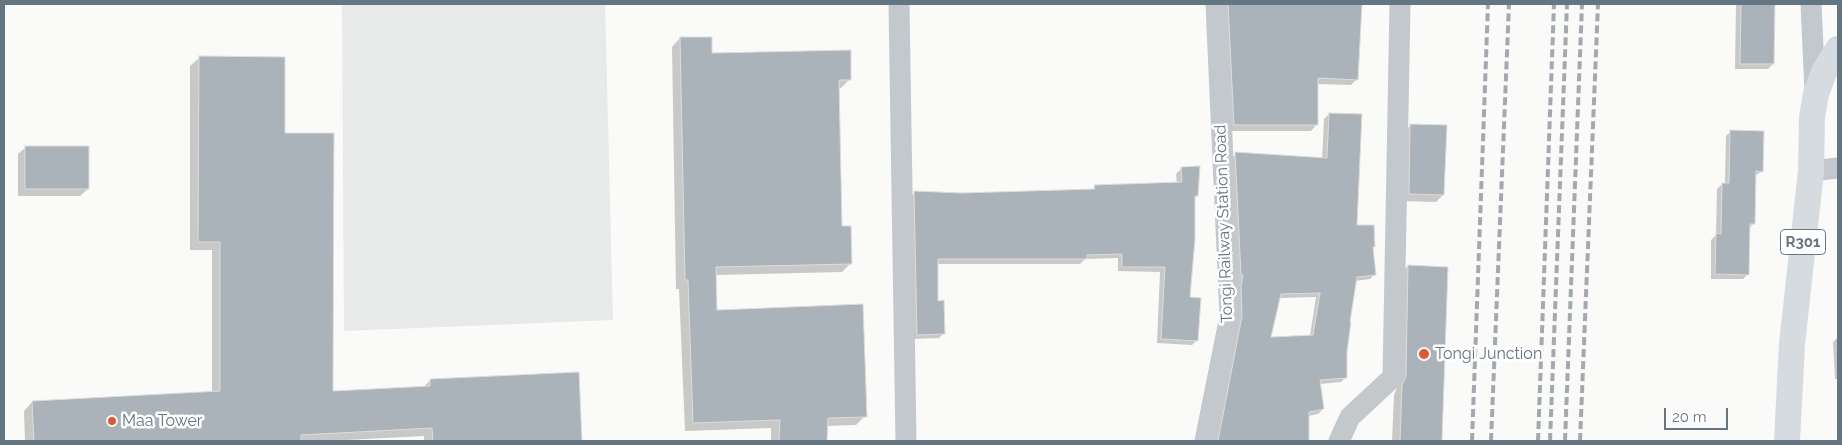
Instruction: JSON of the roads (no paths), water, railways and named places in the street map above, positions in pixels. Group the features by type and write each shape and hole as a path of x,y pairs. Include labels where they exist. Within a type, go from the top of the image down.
{"main road":[{"name":"R301","path":"1787,441 1792,344 1811,171 1812,117 1816,94 1824,72 1838,50"},
{"name":"R301","path":"1772,441 1792,344"},
{"name":"R301","path":"1792,344 1805,441"}],"street":[{"path":"899,4 906,441"},
{"name":"Tongi Railway Station Road","path":"1205,441 1230,316 1216,4"},
{"path":"1339,441 1350,417 1393,378 1400,4"},
{"path":"1811,4 1816,94"},
{"path":"1811,171 1838,168"}],"railway":[{"path":"1472,441 1488,4"},
{"path":"1491,441 1509,4"},
{"path":"1538,441 1554,4"},
{"path":"1550,441 1567,4"},
{"path":"1565,441 1582,4"},
{"path":"1580,441 1598,4"}],"place":[{"name":"Tongi Junction","path":"1424,354"},
{"name":"Maa Tower","path":"112,421"}]}
